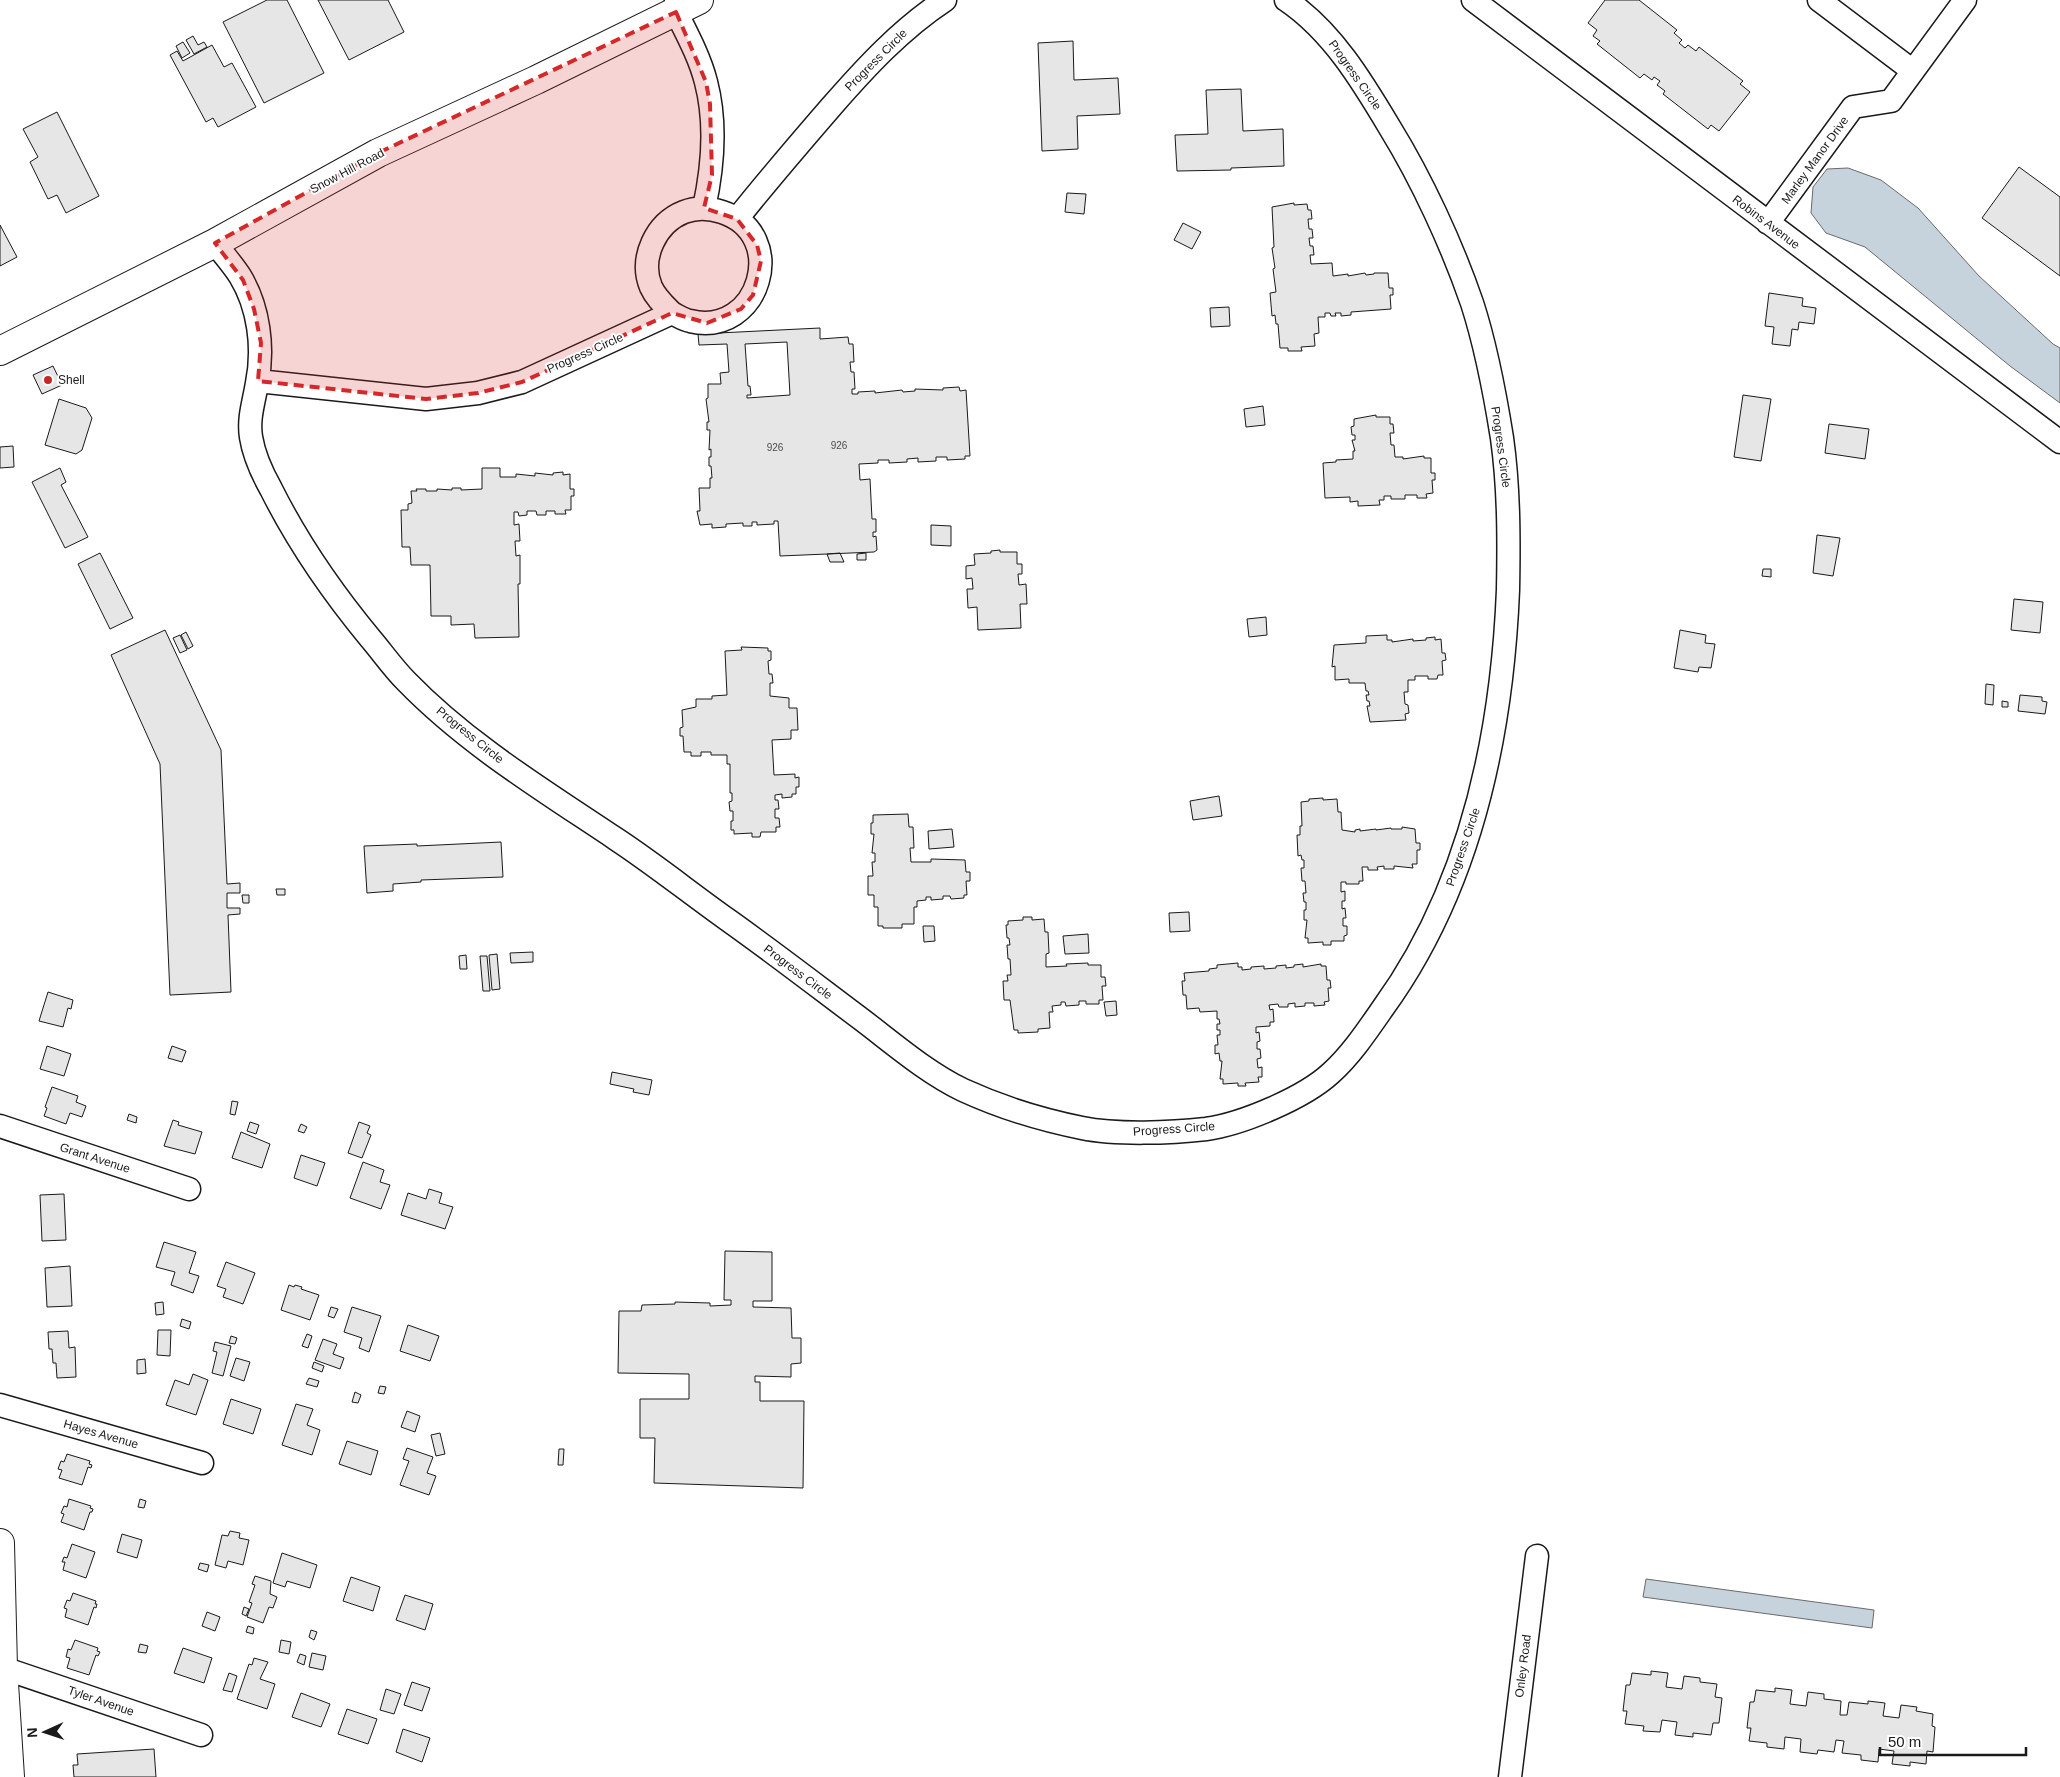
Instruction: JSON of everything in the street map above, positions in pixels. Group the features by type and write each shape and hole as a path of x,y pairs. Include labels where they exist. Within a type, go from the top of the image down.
{"main road":[{"name":"Snow Hill Road","path":"0,350 215,243 378,153 536,80 684,4"},
{"path":"0,1543 1,1667 10,1777"}],"street":[{"name":"Progress Circle","path":"736,219 870,62 904,31 945,0"},
{"name":"Progress Circle","path":"215,243 243,280 254,309 261,343 258,381 250,421 253,448 260,468 288,523 337,598 405,680 496,758 624,844 781,958 922,1066 958,1087 990,1101 1083,1128 1116,1132 1210,1129 1249,1118 1295,1097 1329,1076 1358,1043 1402,982 1437,920 1476,810 1489,758 1506,641 1509,548 1502,439 1488,367 1473,305 1451,250 1409,159 1370,94 1332,40 1286,0"},
{"path":"1819,0 1913,71"},
{"name":"Marley Manor Drive","path":"1768,223 1853,107 1891,101 1965,0"},
{"name":"Robins Avenue","path":"1481,2 1768,223 2060,442"},
{"path":"684,4 706,82 713,126 712,175 704,208"},
{"path":"704,208 716,210 736,219 748,230 757,245 761,261 760,278 753,295 741,309 725,319 707,323 689,321 672,313 659,301 651,286 647,269 649,251 656,235 668,221 683,212 704,208"},
{"name":"Progress Circle","path":"258,381 426,399 478,392 522,382 672,313"},
{"name":"Grant Avenue","path":"0,1126 189,1189"},
{"name":"Hayes Avenue","path":"0,1404 202,1463"},
{"name":"Onley Road","path":"1510,1777 1537,1556"},
{"name":"Tyler Avenue","path":"1,1667 201,1735"}],"highlighted area":[{"path":"676,12 706,82 710,104 712,175 704,208 737,219 757,245 761,261 753,295 741,309 707,323 672,313 522,382 478,393 426,399 258,381 261,343 254,309 243,280 215,243 378,153"}],"shaded area":[{"path":"1848,168 1881,180 1918,208 1979,276 2053,344 2060,348 2060,403 2010,366 1865,247 1826,233 1811,213 1813,187 1827,169"},
{"path":"1646,1579 1874,1610 1872,1628 1643,1597"}],"building":[{"path":"267,0 287,0 324,73 264,103 223,22"},
{"path":"318,0 388,0 404,32 349,60"},
{"path":"1605,0 1639,0 1677,30 1674,33 1682,40 1679,43 1685,48 1688,45 1696,51 1699,47 1743,81 1740,84 1750,92 1719,131 1711,125 1708,129 1663,94 1665,91 1657,85 1660,81 1654,77 1652,80 1644,74 1640,78 1597,44 1600,41 1593,36 1597,30 1588,23"},
{"path":"193,36 198,45 204,42 207,47 194,54 186,40"},
{"path":"1073,41 1074,80 1118,78 1120,114 1077,116 1078,149 1042,151 1038,43"},
{"path":"183,42 190,53 182,58 176,46"},
{"path":"212,45 224,67 232,63 256,107 218,127 213,118 206,122 170,55 177,51 183,61"},
{"path":"1241,89 1243,131 1283,129 1284,166 1231,168 1231,170 1177,171 1175,135 1208,134 1206,90"},
{"path":"57,112 99,196 66,213 57,195 48,199 30,162 38,157 23,129"},
{"path":"2019,167 2060,197 2060,276 1982,218"},
{"path":"1067,193 1086,194 1084,214 1065,212"},
{"path":"1294,203 1294,205 1307,204 1308,210 1311,210 1312,219 1308,219 1309,229 1312,229 1313,238 1309,238 1310,246 1313,246 1314,255 1310,255 1311,264 1332,263 1333,276 1388,273 1389,288 1393,288 1393,295 1390,295 1391,309 1351,312 1351,315 1341,316 1341,313 1335,313 1336,316 1331,316 1330,313 1325,313 1325,317 1318,317 1319,333 1314,334 1315,346 1301,347 1302,351 1288,351 1288,348 1280,348 1278,324 1276,324 1275,315 1272,316 1270,293 1276,292 1272,248 1274,247 1272,207"},
{"path":"1183,223 1201,232 1192,249 1174,240"},
{"path":"0,225 17,257 0,266"},
{"path":"1769,293 1803,298 1802,306 1816,308 1814,324 1799,322 1798,330 1792,329 1790,346 1772,344 1774,327 1765,326"},
{"path":"1229,307 1230,326 1211,327 1210,308"},
{"path":"820,328 820,339 848,337 849,344 853,344 854,362 850,362 851,372 854,372 855,389 852,389 852,394 875,391 875,393 902,390 903,392 915,391 915,389 943,390 943,388 959,387 960,391 966,390 970,456 965,456 965,459 947,460 947,457 936,457 936,461 918,462 918,458 907,459 907,462 889,463 889,460 878,460 878,463 859,464 860,480 870,479 872,519 876,519 876,532 873,532 873,537 876,536 877,550 874,552 780,556 778,521 774,521 774,524 757,525 757,522 752,522 752,526 743,526 743,523 726,524 726,527 712,528 712,524 700,525 697,511 700,511 699,488 710,488 710,478 712,478 711,466 709,466 709,457 711,457 711,449 709,450 710,430 707,430 707,422 709,422 706,399 708,398 708,384 721,384 720,373 729,372 727,344 699,345 698,334","holes":["787,342 790,395 747,398 747,395 751,395 750,386 748,386 745,344"]},
{"name":"Shell","path":"53,366 62,385 42,394 33,375"},
{"path":"1743,395 1771,399 1761,461 1734,457"},
{"path":"59,399 86,408 92,418 82,450 76,454 45,445"},
{"path":"1263,406 1265,425 1246,427 1244,409"},
{"path":"1376,415 1376,417 1390,417 1390,424 1393,424 1394,433 1390,433 1391,445 1394,445 1395,457 1403,457 1403,459 1424,456 1424,458 1431,458 1431,473 1435,473 1435,480 1432,480 1433,493 1426,494 1427,498 1417,498 1417,495 1405,495 1405,499 1391,499 1391,496 1384,496 1384,500 1379,500 1380,505 1358,506 1358,501 1350,502 1350,497 1325,498 1323,463 1353,459 1353,451 1355,451 1352,440 1355,440 1355,435 1352,435 1351,427 1354,426 1354,419"},
{"path":"1829,424 1869,429 1865,459 1825,453"},
{"path":"13,446 14,467 0,468 0,447"},
{"path":"60,468 66,482 61,485 88,537 65,548 32,482"},
{"path":"482,468 500,468 500,477 516,477 516,474 535,476 535,473 553,475 553,473 563,472 563,475 570,474 570,489 574,489 574,496 571,496 571,510 565,510 566,514 555,514 555,511 546,511 546,515 537,515 536,511 527,511 527,515 519,516 518,512 514,512 514,525 519,524 520,541 515,541 516,556 520,555 520,584 518,584 519,637 475,638 474,624 451,625 451,616 431,616 430,565 411,565 410,547 402,547 401,510 408,510 408,504 412,503 411,491 417,491 416,489 437,491 437,489 452,490 452,488 461,488 461,490 482,489"},
{"path":"931,525 951,526 951,546 931,545"},
{"path":"1817,535 1840,538 1833,576 1813,573"},
{"path":"1000,550 1000,552 1017,552 1017,564 1022,564 1022,574 1018,574 1019,585 1026,584 1027,604 1020,604 1021,628 978,630 977,607 968,608 967,589 973,589 972,578 966,579 966,566 975,565 974,554 991,553 991,551"},
{"path":"100,553 133,618 110,629 78,564"},
{"path":"840,553 844,562 830,562 827,554"},
{"path":"866,553 866,560 857,560 857,554"},
{"path":"1763,569 1771,569 1771,577 1762,576"},
{"path":"2014,599 2043,602 2040,633 2011,630"},
{"path":"1266,617 1267,635 1249,637 1247,619"},
{"path":"165,630 221,750 227,884 240,883 240,893 227,893 227,908 240,908 240,914 228,915 231,992 170,995 160,764 111,655"},
{"path":"1680,630 1706,635 1705,643 1715,644 1711,668 1699,667 1698,672 1674,668"},
{"path":"186,632 193,646 188,649 181,635"},
{"path":"180,635 187,650 180,653 173,638"},
{"path":"1387,635 1387,640 1392,640 1392,642 1413,639 1413,641 1426,640 1426,638 1435,637 1435,640 1441,639 1442,653 1445,653 1446,660 1442,661 1443,675 1438,675 1437,679 1428,679 1428,676 1415,676 1415,680 1408,680 1408,692 1404,692 1405,704 1408,705 1409,713 1405,714 1406,720 1370,722 1367,706 1370,706 1366,695 1369,695 1368,691 1366,691 1365,683 1349,683 1349,679 1335,680 1335,666 1332,667 1334,645 1366,643 1366,636"},
{"path":"741,647 768,648 768,651 771,651 771,660 768,661 769,674 772,674 773,683 770,683 770,696 789,698 789,708 797,708 798,730 791,730 791,739 772,740 774,775 795,774 795,778 799,777 799,787 796,787 796,794 792,794 792,797 782,798 782,794 775,795 775,800 778,800 779,809 775,809 775,818 779,818 780,827 776,827 776,832 761,832 760,837 752,837 752,833 734,834 734,830 731,830 733,811 730,811 729,802 732,801 732,793 730,793 730,764 727,764 727,755 711,755 711,752 701,752 701,756 691,756 691,752 684,752 683,736 680,736 680,728 683,727 682,710 696,707 696,699 712,699 712,696 727,695 725,651 742,650"},
{"path":"1986,684 1994,685 1993,705 1985,704"},
{"path":"2020,695 2042,697 2042,701 2047,702 2045,714 2018,711"},
{"path":"2002,701 2008,702 2008,707 2002,707"},
{"path":"1219,796 1222,816 1193,820 1190,801"},
{"path":"1323,798 1323,800 1337,799 1338,812 1341,812 1342,830 1355,832 1355,830 1360,829 1360,831 1391,828 1402,829 1402,827 1415,829 1416,843 1420,843 1420,850 1417,850 1417,864 1412,864 1413,868 1394,866 1394,869 1384,869 1384,866 1377,867 1378,870 1368,870 1368,867 1362,867 1363,881 1359,881 1359,884 1341,882 1341,892 1345,891 1345,901 1342,901 1342,909 1345,908 1346,918 1343,918 1343,926 1347,926 1347,935 1344,936 1344,941 1331,941 1331,945 1323,945 1323,942 1308,943 1308,938 1305,938 1307,920 1304,920 1306,902 1304,902 1303,893 1306,893 1305,881 1302,881 1301,868 1304,868 1304,860 1302,860 1301,855 1298,856 1297,835 1300,835 1300,826 1302,826 1301,802 1309,801 1309,799"},
{"path":"908,814 909,827 913,827 914,848 910,848 911,862 931,862 931,859 965,860 966,872 970,872 970,881 966,881 967,895 964,895 964,898 951,899 950,896 943,896 943,899 931,900 931,897 926,897 926,900 917,901 917,907 914,907 914,924 902,924 902,928 883,928 883,926 878,926 878,907 874,907 874,895 868,895 868,876 873,876 872,862 875,862 875,853 872,853 874,834 871,834 871,823 873,823 873,815"},
{"path":"952,829 954,847 929,849 928,831"},
{"path":"501,842 503,877 421,880 421,882 393,884 393,891 367,893 364,846 417,844 417,846"},
{"path":"276,889 285,889 285,895 277,895"},
{"path":"242,895 249,895 249,903 243,903"},
{"path":"1189,912 1190,931 1170,932 1169,913"},
{"path":"1023,917 1032,917 1032,920 1044,919 1045,932 1048,932 1049,953 1046,954 1046,967 1088,963 1088,965 1101,965 1101,977 1105,977 1106,986 1102,986 1103,1000 1099,1000 1099,1004 1086,1004 1086,1001 1079,1001 1079,1005 1066,1006 1065,1002 1061,1002 1061,1005 1052,1006 1053,1012 1049,1012 1050,1028 1038,1029 1038,1032 1018,1033 1018,1030 1014,1030 1010,1000 1004,1000 1003,981 1008,981 1007,975 1011,975 1007,945 1010,945 1009,938 1007,938 1006,925 1008,925 1008,921 1023,920"},
{"path":"923,926 934,926 935,941 924,942"},
{"path":"1088,934 1089,953 1065,954 1063,936"},
{"path":"533,952 533,962 511,963 510,953"},
{"path":"497,954 500,989 492,990 489,955"},
{"path":"466,955 467,969 460,969 459,956"},
{"path":"480,956 487,956 490,991 483,991"},
{"path":"1238,963 1238,967 1242,967 1242,970 1264,966 1264,969 1286,965 1286,968 1294,967 1294,965 1303,964 1303,967 1321,964 1321,966 1326,966 1327,980 1330,980 1331,988 1328,988 1329,1001 1324,1002 1325,1005 1314,1006 1314,1003 1305,1003 1305,1006 1295,1007 1295,1003 1288,1004 1288,1007 1279,1007 1278,1004 1269,1005 1270,1010 1273,1009 1274,1022 1270,1022 1270,1026 1256,1027 1256,1033 1259,1032 1260,1041 1257,1042 1257,1049 1260,1049 1261,1058 1257,1059 1258,1068 1262,1067 1262,1077 1258,1077 1259,1082 1245,1083 1246,1086 1238,1086 1238,1083 1223,1084 1223,1079 1220,1079 1222,1061 1220,1061 1219,1053 1215,1054 1215,1045 1218,1045 1217,1035 1220,1035 1220,1030 1217,1030 1217,1024 1220,1024 1219,1019 1217,1019 1217,1011 1200,1012 1199,1008 1187,1009 1182,981 1185,981 1184,973 1209,971 1209,969 1217,968 1217,965"},
{"path":"48,992 73,1000 71,1009 68,1008 63,1027 39,1021"},
{"path":"1116,1001 1117,1015 1106,1016 1104,1002"},
{"path":"47,1046 71,1054 64,1076 40,1069"},
{"path":"172,1046 186,1051 182,1062 168,1058"},
{"path":"612,1072 652,1080 649,1095 633,1092 634,1089 610,1084"},
{"path":"52,1087 78,1096 76,1102 86,1106 82,1117 70,1113 66,1124 44,1116"},
{"path":"232,1101 238,1102 235,1115 230,1114"},
{"path":"129,1114 137,1117 136,1123 127,1120"},
{"path":"173,1120 179,1122 178,1125 202,1132 195,1154 164,1146"},
{"path":"250,1122 259,1125 256,1134 247,1131"},
{"path":"359,1122 370,1126 367,1133 371,1135 362,1158 348,1153"},
{"path":"301,1124 307,1127 304,1133 298,1131"},
{"path":"241,1132 270,1144 262,1168 232,1158"},
{"path":"301,1155 325,1163 317,1186 294,1178"},
{"path":"363,1162 384,1170 380,1182 390,1185 381,1209 350,1198"},
{"path":"429,1189 442,1193 439,1203 453,1207 445,1229 401,1215 408,1193 426,1199"},
{"path":"64,1194 66,1240 42,1241 40,1195"},
{"path":"164,1242 196,1252 189,1273 199,1276 193,1293 171,1285 175,1272 156,1267"},
{"path":"725,1251 772,1252 772,1301 753,1301 753,1307 791,1308 792,1338 801,1338 801,1363 791,1364 791,1377 755,1376 755,1382 760,1382 760,1401 804,1401 803,1488 654,1483 655,1438 640,1438 640,1399 689,1399 689,1374 618,1373 619,1311 641,1311 642,1305 675,1304 675,1302 710,1303 710,1306 731,1305 731,1300 724,1300"},
{"path":"226,1262 255,1273 243,1304 223,1297 226,1289 217,1286"},
{"path":"70,1266 72,1306 47,1307 45,1268"},
{"path":"289,1285 302,1287 301,1289 319,1295 310,1320 281,1310"},
{"path":"163,1302 164,1314 156,1315 155,1303"},
{"path":"331,1307 338,1309 334,1318 328,1316"},
{"path":"352,1307 381,1316 369,1352 359,1348 362,1338 344,1332"},
{"path":"182,1319 191,1322 189,1329 180,1326"},
{"path":"408,1325 439,1336 430,1361 400,1351"},
{"path":"158,1330 171,1330 170,1356 157,1355"},
{"path":"68,1331 69,1348 75,1347 76,1377 57,1378 56,1363 53,1363 52,1349 49,1349 48,1332"},
{"path":"307,1334 312,1336 308,1348 302,1346"},
{"path":"231,1336 237,1338 235,1344 229,1343"},
{"path":"323,1339 337,1344 333,1354 344,1358 340,1369 315,1360"},
{"path":"215,1342 231,1346 223,1376 212,1373 217,1352 213,1351"},
{"path":"236,1358 250,1362 244,1381 230,1376"},
{"path":"145,1359 146,1373 137,1374 137,1360"},
{"path":"314,1362 324,1366 322,1372 312,1368"},
{"path":"193,1374 208,1380 196,1415 166,1405 175,1380 189,1385"},
{"path":"309,1378 319,1381 317,1387 306,1384"},
{"path":"380,1386 386,1387 384,1394 378,1393"},
{"path":"355,1392 361,1395 358,1403 352,1402"},
{"path":"231,1399 261,1409 253,1434 223,1424"},
{"path":"296,1404 313,1409 307,1425 320,1430 312,1455 282,1445"},
{"path":"407,1411 420,1416 415,1432 401,1427"},
{"path":"440,1433 445,1454 436,1456 431,1435"},
{"path":"347,1441 378,1451 371,1475 339,1464"},
{"path":"407,1448 433,1457 427,1473 436,1476 429,1495 400,1485 409,1461 403,1459"},
{"path":"559,1449 564,1449 563,1465 558,1465"},
{"path":"67,1454 90,1461 89,1464 92,1465 91,1468 88,1467 82,1485 59,1478 62,1470 58,1469 61,1461 64,1462"},
{"path":"69,1499 91,1506 90,1508 93,1509 90,1512 84,1530 61,1522 64,1514 61,1513 64,1506 67,1507"},
{"path":"140,1499 146,1501 144,1508 138,1507"},
{"path":"230,1531 240,1533 239,1538 249,1540 243,1565 228,1561 226,1568 215,1565 222,1535 228,1536"},
{"path":"122,1534 142,1540 137,1558 117,1552"},
{"path":"72,1544 95,1552 86,1578 63,1570 65,1562 62,1562 64,1557 67,1558"},
{"path":"282,1553 317,1565 310,1588 287,1581 285,1587 273,1583"},
{"path":"200,1563 209,1565 207,1572 198,1569"},
{"path":"255,1576 271,1581 270,1594 277,1597 273,1608 269,1607 263,1623 247,1617 252,1603 249,1602 255,1585 252,1584"},
{"path":"351,1577 380,1587 373,1611 343,1601"},
{"path":"73,1593 96,1601 96,1608 94,1607 88,1625 65,1617 67,1609 64,1608 67,1600 70,1601"},
{"path":"405,1595 433,1604 425,1630 396,1620"},
{"path":"244,1607 249,1609 246,1616 242,1614"},
{"path":"207,1612 220,1617 215,1631 202,1626"},
{"path":"248,1626 254,1628 253,1634 246,1632"},
{"path":"311,1630 317,1632 314,1640 309,1637"},
{"path":"75,1640 98,1648 97,1651 100,1652 98,1656 96,1655 89,1675 67,1668 70,1658 66,1657 68,1649 71,1650"},
{"path":"281,1640 291,1642 289,1654 279,1652"},
{"path":"140,1644 148,1646 146,1653 138,1652"},
{"path":"183,1648 212,1658 204,1683 174,1673"},
{"path":"312,1653 326,1656 323,1670 309,1667"},
{"path":"300,1654 306,1656 304,1665 297,1662"},
{"path":"254,1658 268,1662 260,1679 275,1684 267,1709 237,1699 249,1664 252,1665"},
{"path":"1651,1671 1668,1673 1666,1687 1682,1689 1684,1676 1700,1678 1700,1682 1717,1684 1715,1697 1722,1698 1719,1723 1713,1723 1711,1735 1693,1733 1693,1737 1675,1735 1677,1722 1662,1720 1660,1732 1643,1731 1644,1726 1625,1724 1627,1711 1623,1711 1626,1685 1630,1685 1632,1673 1651,1675"},
{"path":"229,1673 237,1676 232,1692 223,1690"},
{"path":"412,1682 430,1688 422,1711 404,1705"},
{"path":"1775,1688 1792,1690 1790,1704 1806,1706 1808,1692 1824,1694 1824,1699 1841,1701 1840,1715 1847,1715 1849,1702 1868,1704 1868,1701 1885,1703 1883,1716 1899,1718 1901,1705 1917,1707 1916,1711 1933,1714 1932,1726 1935,1727 1933,1752 1927,1751 1926,1764 1910,1762 1910,1766 1892,1764 1894,1751 1879,1749 1878,1762 1861,1760 1861,1755 1842,1753 1844,1741 1836,1740 1834,1752 1818,1750 1817,1754 1800,1752 1801,1739 1785,1737 1784,1749 1767,1747 1767,1743 1749,1741 1751,1728 1747,1728 1750,1702 1754,1702 1756,1690 1775,1692"},
{"path":"386,1689 401,1694 394,1714 380,1710"},
{"path":"301,1693 330,1704 321,1727 292,1717"},
{"path":"347,1709 377,1719 368,1744 338,1734"},
{"path":"403,1729 430,1738 422,1762 396,1752"},
{"path":"154,1749 156,1777 74,1777 73,1765 78,1765 77,1754"}],"place":[{"name":"Shell","path":"48,380"}]}
